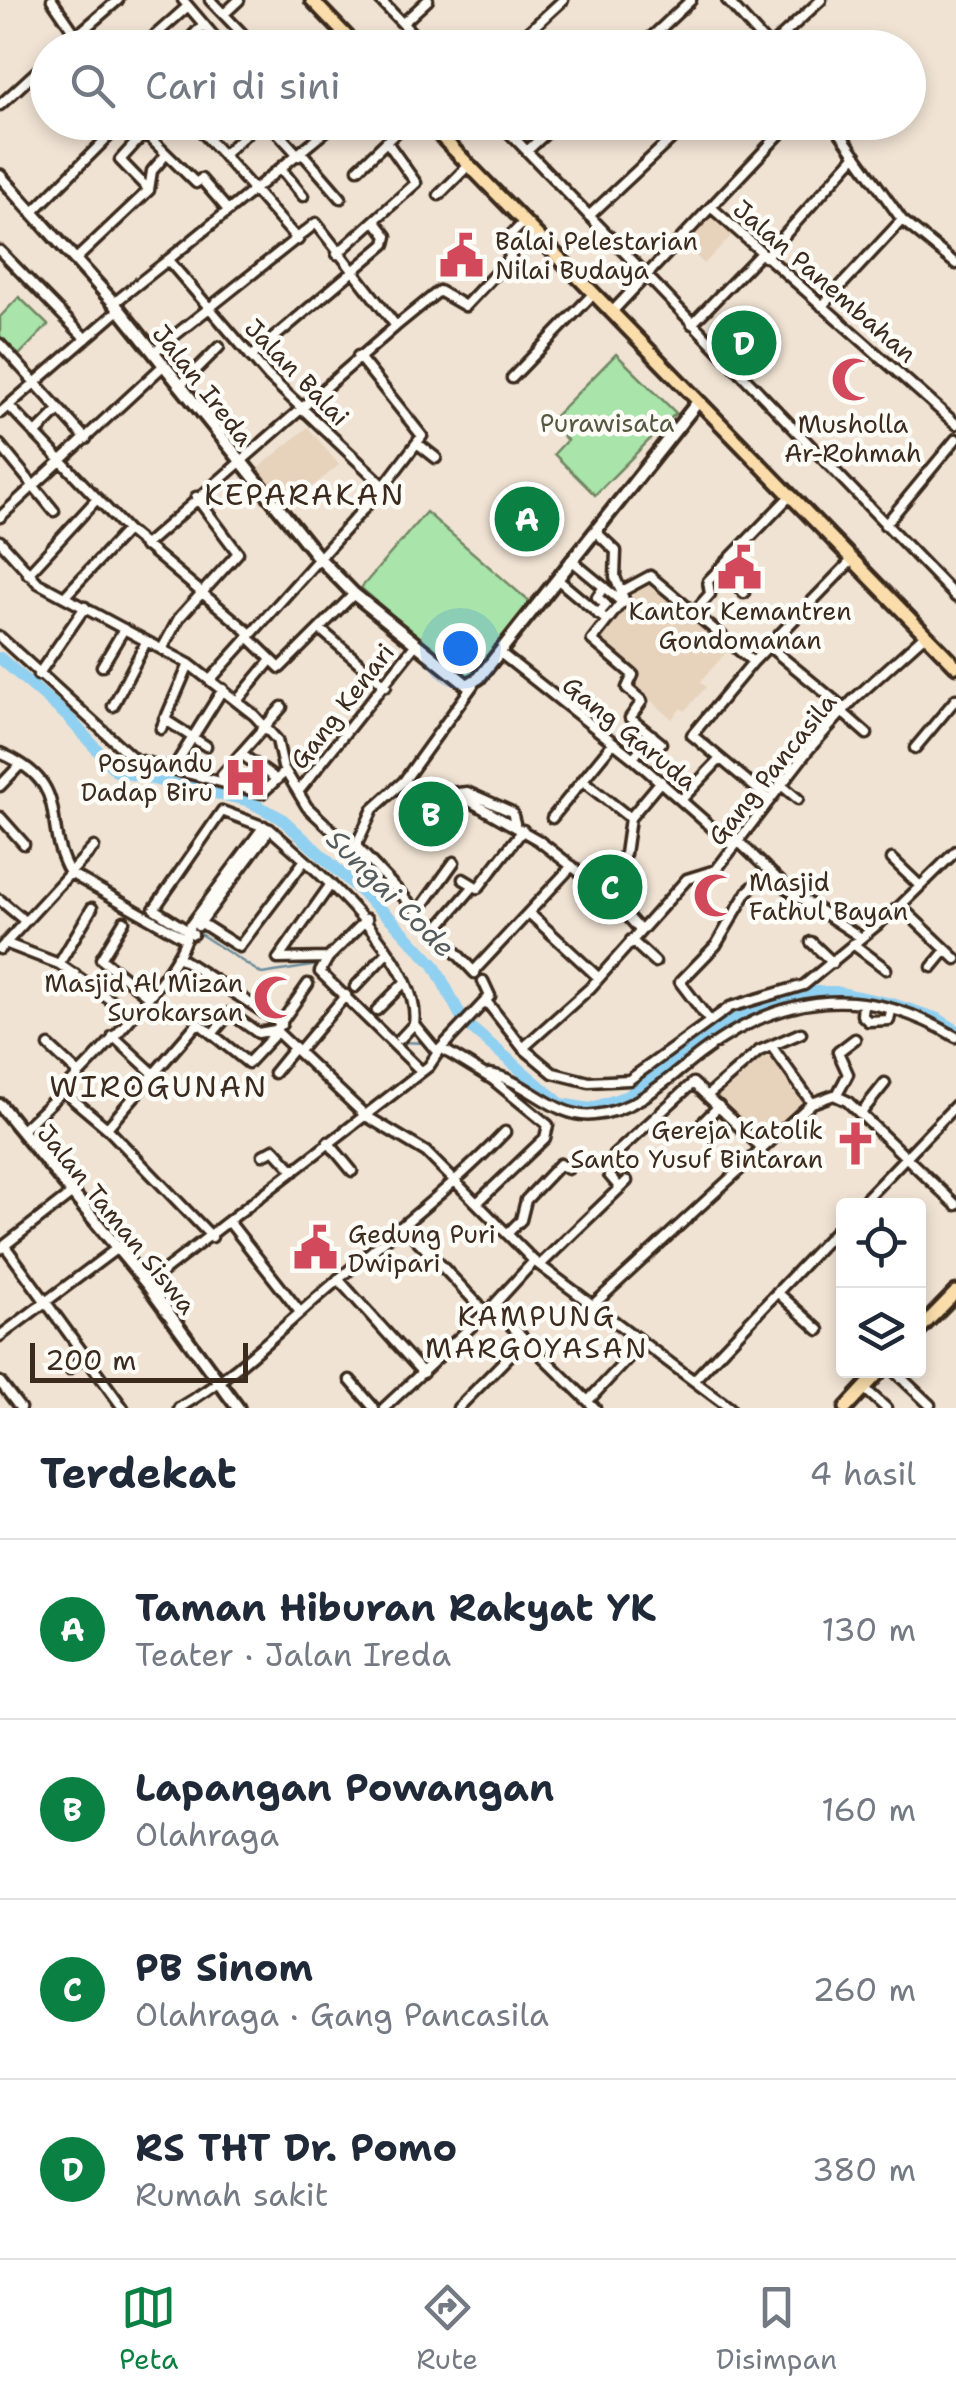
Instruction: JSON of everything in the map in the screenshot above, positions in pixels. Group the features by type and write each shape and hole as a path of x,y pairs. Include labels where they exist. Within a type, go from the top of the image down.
{"main road":[{"path":"312,0 341,30"},
{"path":"446,140 956,666"},
{"path":"926,1323 956,1292"},
{"path":"846,1408 873,1378"}],"street":[{"path":"52,0 76,30"},
{"path":"80,30 118,0"},
{"path":"210,0 239,30"},
{"path":"224,14 239,0"},
{"path":"380,0 409,30"},
{"path":"402,23 428,0"},
{"path":"530,30 562,0"},
{"path":"660,30 692,0"},
{"path":"727,0 754,30"},
{"path":"788,30 821,0"},
{"path":"158,30 185,4 208,30"},
{"path":"198,30 203,25"},
{"path":"0,104 30,76"},
{"path":"33,212 105,140"},
{"path":"139,140 120,160 148,190"},
{"path":"151,140 196,184 200,179 228,209"},
{"path":"210,140 298,240"},
{"path":"224,155 240,140"},
{"path":"285,140 341,198"},
{"path":"0,413 86,339 168,260 316,140"},
{"path":"516,140 954,592"},
{"path":"527,151 539,140"},
{"path":"589,216 670,140"},
{"path":"612,313 774,140"},
{"path":"845,140 902,220 956,264"},
{"path":"337,254 416,182 388,142 358,169"},
{"path":"692,324 856,155"},
{"path":"75,260 148,190 152,171 164,157"},
{"path":"438,195 469,164"},
{"path":"282,170 302,196"},
{"name":"Jalan Ireda","path":"0,176 117,306 239,464 318,558 354,594 462,683 472,685"},
{"name":"Jalan Panembahan","path":"712,208 956,424"},
{"path":"822,306 902,220"},
{"path":"251,358 387,240 375,221"},
{"path":"144,546 298,408 439,290 465,306 511,256 504,243 525,222"},
{"path":"154,352 316,223 396,326"},
{"path":"0,251 86,339"},
{"name":"Jalan Balai","path":"168,260 298,408 384,486"},
{"path":"512,378 593,294"},
{"path":"0,344 86,440"},
{"path":"180,386 219,347"},
{"path":"210,679 417,444 421,432 358,356"},
{"path":"0,517 164,365"},
{"path":"1,544 38,584 189,664 266,726 277,740 285,772 298,792 321,822 351,848 356,846 373,809 404,781 472,685 697,403"},
{"path":"9,406 127,530 203,593 281,667 354,594"},
{"path":"35,434 59,410"},
{"path":"885,525 956,439"},
{"path":"417,444 436,458"},
{"path":"0,445 54,511"},
{"path":"693,613 708,597 706,583 790,496"},
{"path":"162,649 180,618 238,553 196,497"},
{"path":"28,574 97,499"},
{"path":"66,596 127,530"},
{"path":"595,530 616,550 615,576 624,590 623,603 593,640 633,675 627,687 642,701 630,718 661,743"},
{"path":"769,799 693,733 766,644 853,559"},
{"path":"571,560 623,603"},
{"path":"720,568 744,594"},
{"path":"624,590 650,576 753,662"},
{"path":"557,579 608,621"},
{"path":"598,614 606,605 597,597 604,588"},
{"path":"38,675 85,608"},
{"path":"102,666 124,629"},
{"path":"320,630 386,686"},
{"name":"Gang Pancasila","path":"523,1048 599,978 687,879 712,874 780,784 843,711 924,635"},
{"path":"0,637 134,758 150,766 220,779 262,793 285,772"},
{"path":"113,706 146,642"},
{"name":"Gang Kenari","path":"298,792 416,644"},
{"path":"766,644 867,734"},
{"name":"Gang Garuda","path":"499,652 886,968"},
{"path":"237,701 271,660"},
{"path":"161,729 189,664"},
{"path":"176,764 223,689"},
{"path":"914,748 956,699"},
{"path":"222,774 282,707"},
{"path":"164,718 206,746"},
{"path":"583,732 590,724"},
{"path":"633,758 652,736"},
{"path":"552,818 612,743"},
{"path":"0,753 21,764 52,796 60,848 70,873 188,935"},
{"path":"241,754 272,776"},
{"path":"681,800 720,759"},
{"path":"0,786 21,764"},
{"path":"404,781 432,796 454,792 524,830 599,888 640,930"},
{"path":"599,888 625,854 630,818 661,781"},
{"path":"583,782 630,818"},
{"path":"780,784 798,799"},
{"path":"188,935 154,909 220,814 227,810 267,828 332,884 367,919 387,953 412,997 414,1024 439,1050 484,1073 541,1117 549,1130 477,1203"},
{"path":"0,817 24,844"},
{"path":"21,1131 79,1074 148,996 198,920 267,828"},
{"path":"435,931 474,887 480,886 524,830"},
{"path":"356,846 474,972 528,913 585,860"},
{"path":"94,847 3,946 60,964 132,1015"},
{"path":"484,1002 523,1048 566,1078 620,1082 644,1072 710,1020 750,998 804,985 954,857"},
{"path":"892,859 920,886"},
{"path":"198,920 240,946 305,860"},
{"path":"418,912 454,862"},
{"path":"710,1020 680,982 716,945 747,892 768,872"},
{"path":"463,879 474,887"},
{"path":"332,884 278,959 324,964 346,996 421,1071"},
{"path":"0,900 26,922"},
{"path":"900,906 956,960"},
{"path":"60,964 92,908"},
{"path":"528,913 599,978"},
{"path":"324,964 367,919"},
{"path":"124,921 101,959 148,996"},
{"path":"630,940 655,962"},
{"path":"810,942 833,963"},
{"path":"932,967 946,950"},
{"path":"355,987 387,953"},
{"path":"177,956 278,1029 366,1116 426,1152 537,1263 730,1408"},
{"path":"62,986 75,974"},
{"path":"147,1284 421,1071 491,994 483,981"},
{"path":"377,1010 404,983"},
{"path":"107,1128 196,1026 248,1062 278,1029 308,984"},
{"path":"274,1072 346,996"},
{"path":"484,1073 503,1076 552,1104 592,1116 645,1098 741,1024 806,1002 863,1004 930,1022 956,1036"},
{"path":"863,1004 862,1015 868,1021 889,1020 890,1011"},
{"path":"212,1034 230,1013 260,1034 278,1029"},
{"path":"400,1038 414,1024"},
{"path":"708,1095 759,1051 801,1033"},
{"path":"113,1036 153,1073"},
{"path":"594,1305 761,1147 812,1103 837,1095 848,1074 838,1052 855,1039"},
{"path":"49,1046 79,1074"},
{"path":"772,1047 812,1103"},
{"path":"384,1408 623,1184 609,1175 622,1146 690,1084 696,1082 761,1147"},
{"path":"861,1113 885,1083"},
{"path":"63,1091 107,1128 212,1237"},
{"path":"837,1095 907,1155 956,1205"},
{"path":"702,1123 719,1106"},
{"path":"867,1198 954,1109"},
{"name":"Jalan Taman Siswa","path":"2,1111 147,1284 238,1408"},
{"path":"179,1408 221,1384 338,1279 457,1183 505,1132"},
{"path":"328,1142 352,1171"},
{"path":"263,1155 274,1149 294,1171"},
{"path":"508,1234 521,1220 530,1194 560,1164 568,1169"},
{"path":"71,1194 2,1248 86,1354 123,1408"},
{"path":"230,1223 300,1312"},
{"path":"404,1226 592,1404 642,1342"},
{"path":"694,1380 836,1230"},
{"path":"0,1336 116,1249"},
{"path":"338,1279 423,1373"},
{"path":"778,1292 819,1330"},
{"path":"458,1408 524,1341"},
{"path":"69,1369 86,1354"},
{"path":"901,1378 930,1405"},
{"path":"350,1380 374,1408"},
{"path":"0,1382 3,1394 20,1408"},
{"path":"864,1388 886,1408"}],"shaded area":[{"path":"713,211 735,232 704,264 682,242"},
{"path":"308,427 339,465 286,508 254,472"},
{"path":"649,576 731,647 700,682 706,687 685,711 681,708 672,719 589,646"},
{"path":"768,1047 808,1101 761,1146 709,1095"}],"green space":[{"path":"19,297 48,325 19,355 0,336 0,317"},
{"name":"Purawisata","path":"616,354 676,413 595,495 554,454 567,440 549,422"},
{"path":"426,512 532,604 467,680 361,588"},
{"path":"461,796 445,824 408,821 424,798"}],"waterway":[{"name":"Sungai Code","path":"0,658 67,716 116,771 246,800 281,818 393,921 434,965 464,1022 561,1104 590,1109 628,1096 738,1015 810,992 836,992 892,1004 938,1019 956,1030"},
{"path":"0,759 8,763"},
{"path":"25,773 45,797"},
{"path":"56,847 65,873"},
{"path":"71,878 181,941"},
{"path":"197,932 262,974 318,965"},
{"path":"324,970 400,1042 427,1043"}],"place":[{"name":"Balai Pelestarian Nilai Budaya","path":"462,255"},
{"name":"RS THT Dr. Pomo","path":"744,343"},
{"name":"Musholla Ar-Rohmah","path":"853,380"},
{"name":"Taman Hiburan Rakyat YK","path":"527,519"},
{"name":"Kantor Kemantren Gondomanan","path":"740,567"},
{"name":"Posyandu Dadap Biru","path":"246,777"},
{"name":"Lapangan Powangan","path":"431,814"},
{"name":"PB Sinom","path":"610,887"},
{"name":"Masjid Fathul Bayan","path":"716,896"},
{"name":"Masjid Al Mizan Surokarsan","path":"276,997"},
{"name":"Gereja Katolik Santo Yusuf Bintaran","path":"856,1144"},
{"name":"Gedung Puri Dwipari","path":"315,1248"}],"district":[{"name":"KEPARAKAN","path":"305,495"},
{"name":"WIROGUNAN","path":"159,1087"},
{"name":"KAMPUNG MARGOYASAN","path":"537,1332"}]}
